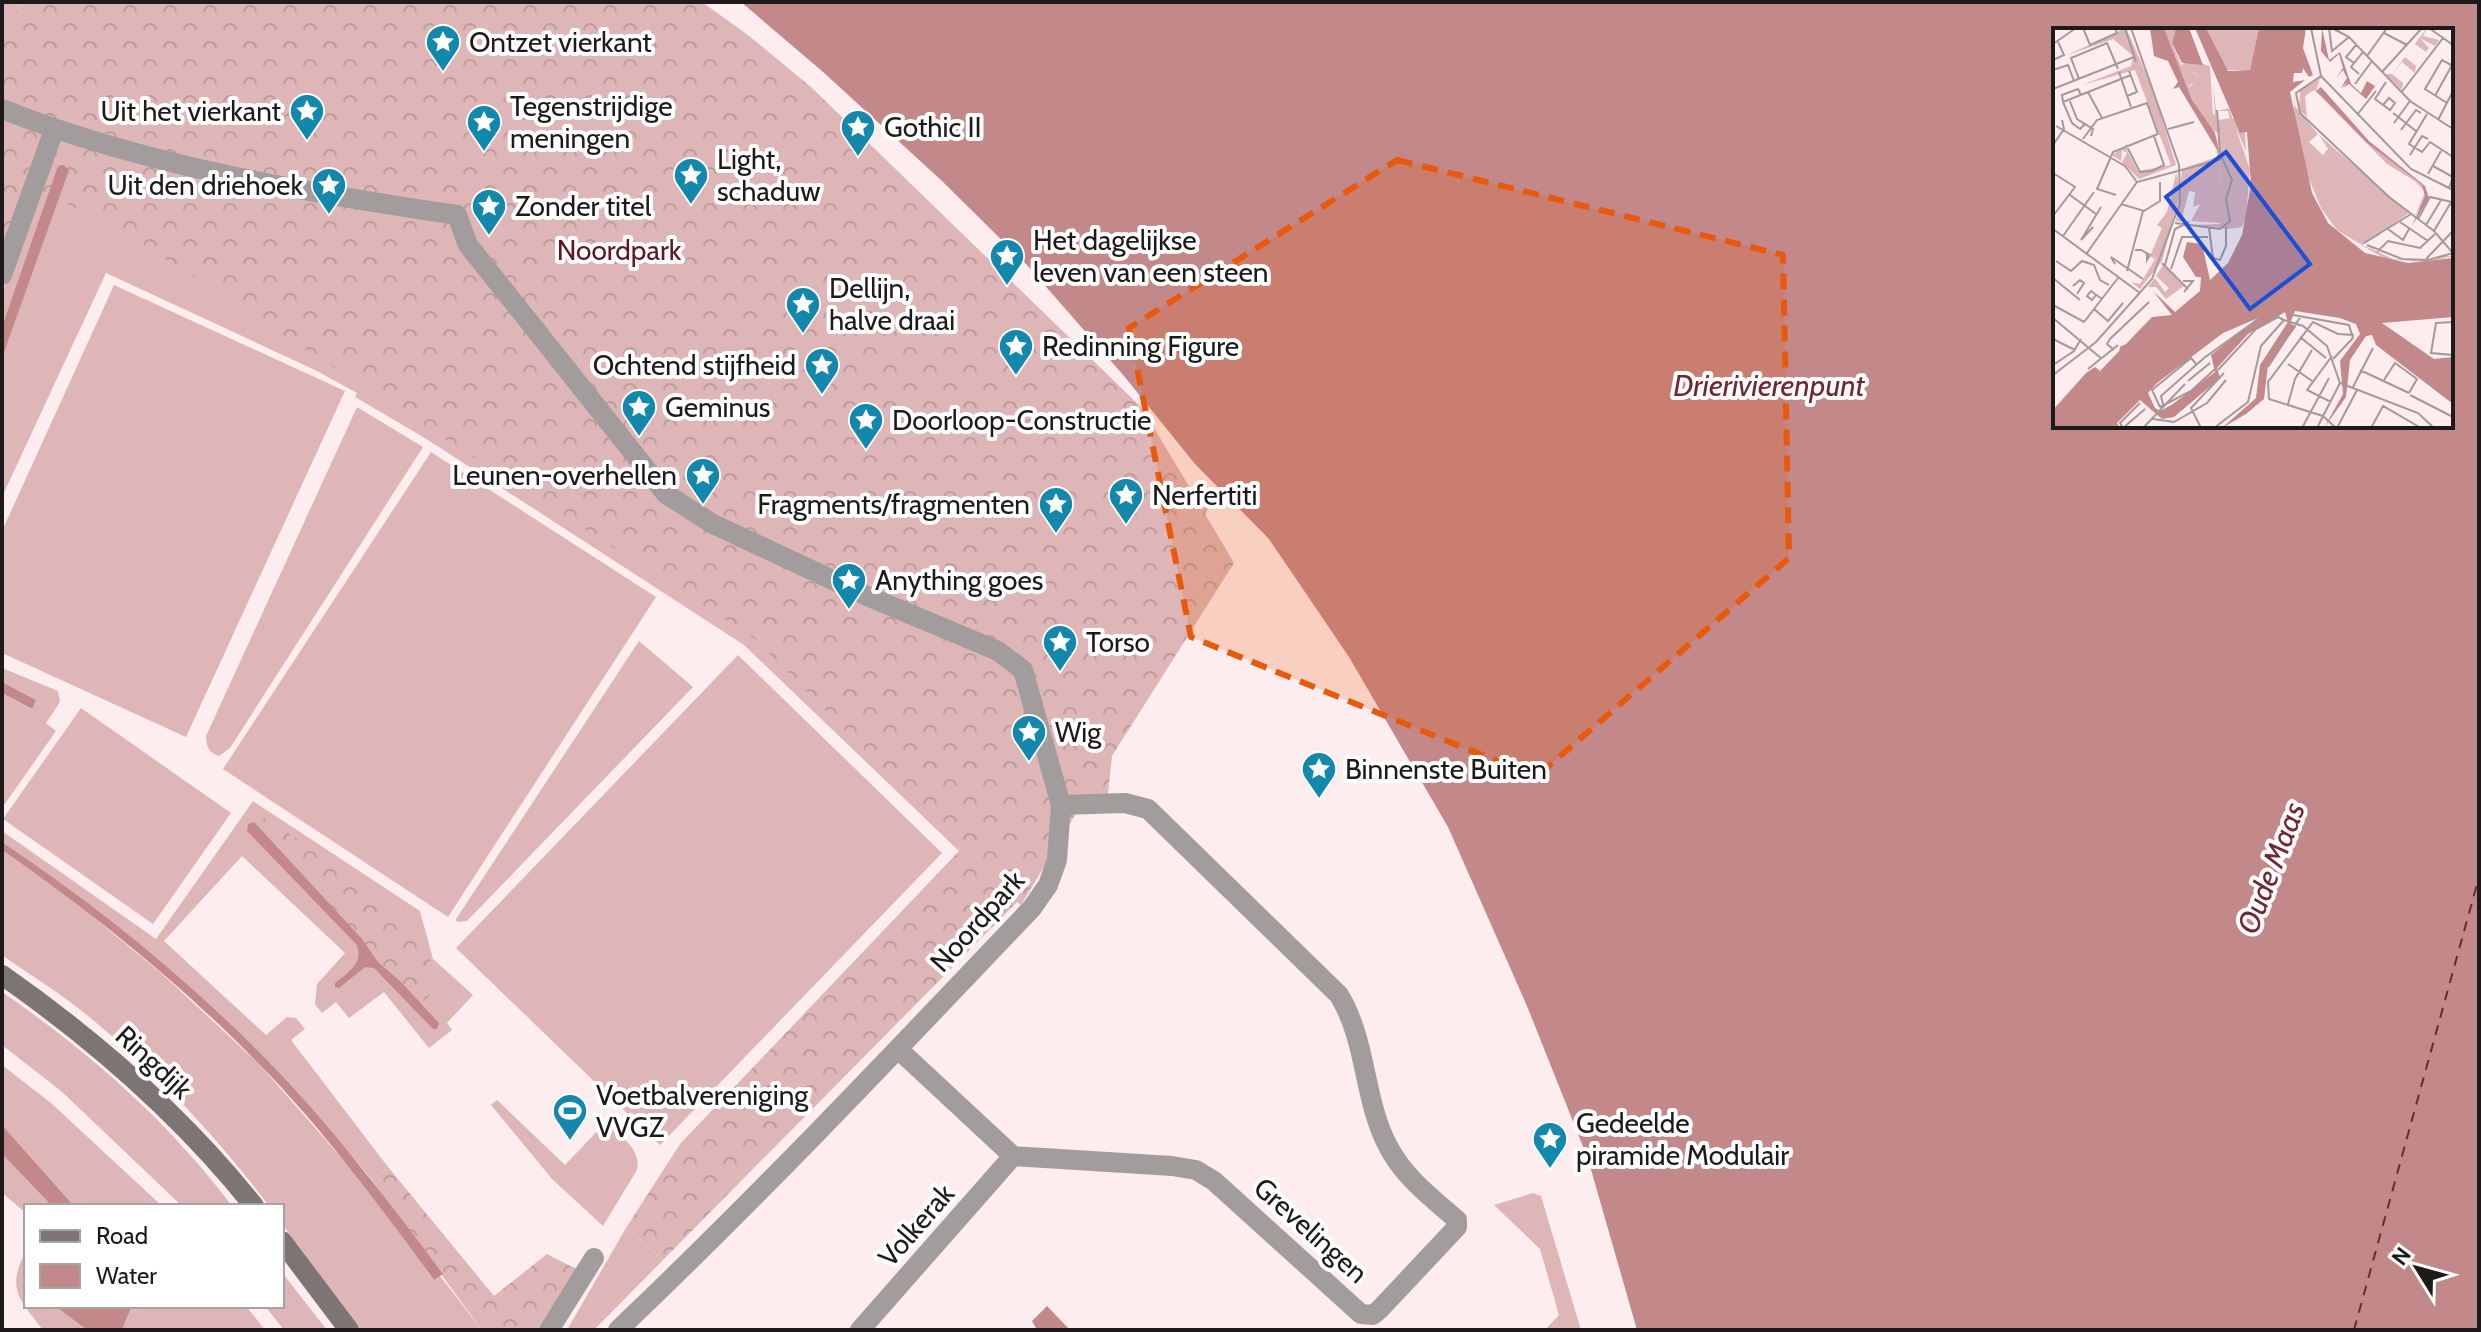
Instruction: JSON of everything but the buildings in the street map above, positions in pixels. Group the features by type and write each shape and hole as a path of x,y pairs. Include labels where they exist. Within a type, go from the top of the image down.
{"main road":[{"name":"Ringdijk","path":"2,975 65,1019 163,1107 252,1204"},
{"path":"284,1244 349,1330"}],"street":[{"name":"Noordpark","path":"2,109 54,130 221,174 457,215 468,245 666,494 713,524 867,596 998,651 1023,670 1061,805 1057,860 1048,885 1032,908 898,1049 618,1330"},
{"path":"2,275 54,130"},
{"name":"Grevelingen","path":"1013,1156 1196,1170 1214,1181 1361,1314 1373,1315 1380,1309 1457,1227 1457,1220 1399,1166 1387,1145 1370,1091 1357,1030 1339,995 1148,809 1125,803 1061,805"},
{"path":"898,1049 1013,1156"},
{"name":"Volkerak","path":"860,1330 1013,1156"},
{"path":"549,1330 594,1258"}],"highlighted area":[{"path":"1397,160 1783,255 1789,558 1536,777 1191,637 1129,328"}],"green space":[{"path":"2,2 21,2 2,32"},
{"name":"Noordpark","path":"21,2 702,2 812,88 1142,408 1199,503 1208,508 1205,514 1234,563 1112,756 1108,794 1087,795 1021,905 1017,902 663,1260 626,1228 680,1144 959,851 958,845 754,638 130,236 28,184 2,251 2,32"},
{"path":"43,180 823,678 955,827 959,851 744,645 428,440 355,397 357,393 315,370 106,273 2,497 2,294"},
{"path":"114,285 345,391 186,737 2,653 2,531"},
{"path":"357,407 423,447 230,748 219,756 209,749 206,736"},
{"path":"431,452 656,597 448,917 223,769"},
{"path":"639,641 693,687 467,921 457,922 456,919"},
{"path":"738,655 942,853 660,1145 456,948"},
{"path":"2,668 58,691 60,702 46,723 56,731 2,808 2,693 31,709 36,700 2,682"},
{"path":"81,708 231,813 153,924 3,819"},
{"path":"253,801 420,911 433,959 473,995 447,1023 452,1030 429,1048 384,992 349,1018 336,1002 322,1013 315,1004 317,984 345,953 242,856 164,941 266,1035 287,1017 296,1018 305,1029 291,1040 388,1167 372,1180 284,1080 209,1006 89,904 2,842 2,831 156,939"},
{"path":"262,817 362,879 361,900 379,908 402,910 415,918 429,958 440,974 432,994 421,1003 378,962 362,939 254,822"},
{"path":"2,850 63,892 161,973 258,1063 360,1179 433,1279 440,1276 482,1330 361,1330 284,1227 284,1204 267,1204 203,1126 130,1052 69,1001 2,955"},
{"path":"2,992 96,1063 126,1090 182,1145 230,1204 180,1204 61,1091 2,1045"},
{"path":"2,1065 51,1103 160,1204 72,1204 2,1125"},
{"path":"497,1100 565,1165 606,1122 628,1143 636,1155 637,1170 603,1226 552,1179 491,1105"},
{"path":"2,1154 50,1204 24,1204 24,1211 2,1193"},
{"path":"388,1167 494,1296 547,1254 576,1269 537,1330 482,1330 372,1180"},
{"path":"1533,1193 1541,1196 1581,1330 1545,1330 1559,1315 1540,1249 1494,1205"},
{"path":"626,1228 663,1260 594,1330 567,1330"},
{"path":"24,1255 24,1304 16,1285"},
{"path":"284,1275 327,1330 284,1330 267,1308 284,1308"},
{"path":"27,1308 58,1308 87,1330 43,1330"},
{"path":"131,1308 248,1308 265,1330 126,1330 123,1327"}],"water":[{"path":"741,2 2479,2 2479,1330 1637,1330 1588,1159 1527,1006 1448,827 1349,657 1269,539 1195,464 1124,376 1027,265 942,181"},
{"path":"63,165 69,170 2,358 2,327 58,166"},
{"path":"2,682 36,700 32,709 2,693"},
{"path":"254,822 362,939 378,962 439,1023 437,1029 433,1029 374,968 365,967 339,988 335,987 335,983 357,962 356,944 247,831 248,824"},
{"path":"2,842 139,943 235,1028 335,1136 443,1274 434,1280 328,1141 229,1034 135,950 2,850"},
{"path":"2,1125 72,1204 50,1204 2,1154"},
{"path":"1047,1306 1070,1330 1037,1330 1032,1321"},
{"path":"58,1308 131,1308 123,1327 126,1330 87,1330"}],"ferry route":[{"path":"2354,1330 2479,877"}],"place":[{"name":"Ontzet vierkant","path":"443,73"},
{"name":"Uit het vierkant","path":"307,142"},
{"name":"Tegenstrijdige meningen","path":"484,153"},
{"name":"Gothic II","path":"858,158"},
{"name":"Light, schaduw","path":"691,206"},
{"name":"Uit den driehoek","path":"329,216"},
{"name":"Zonder titel","path":"489,237"},
{"name":"Het dagelijkse leven van een steen","path":"1007,287"},
{"name":"Dellijn, halve draai","path":"803,335"},
{"name":"Redinning Figure","path":"1016,377"},
{"name":"Ochtend stijfheid","path":"822,396"},
{"name":"Geminus","path":"639,438"},
{"name":"Doorloop-Constructie","path":"866,451"},
{"name":"Leunen-overhellen","path":"703,506"},
{"name":"Nerfertiti","path":"1126,526"},
{"name":"Fragments/fragmenten","path":"1056,535"},
{"name":"Anything goes","path":"849,611"},
{"name":"Torso","path":"1060,673"},
{"name":"Wig","path":"1029,763"},
{"name":"Binnenste Buiten","path":"1319,800"},
{"name":"Voetbalvereniging VVGZ","path":"570,1142"},
{"name":"Gedeelde piramide Modulair","path":"1550,1170"}],"water label":[{"name":"Drierivierenpunt","path":"1769,385"},
{"name":"Oude Maas","path":"2271,868"}]}
